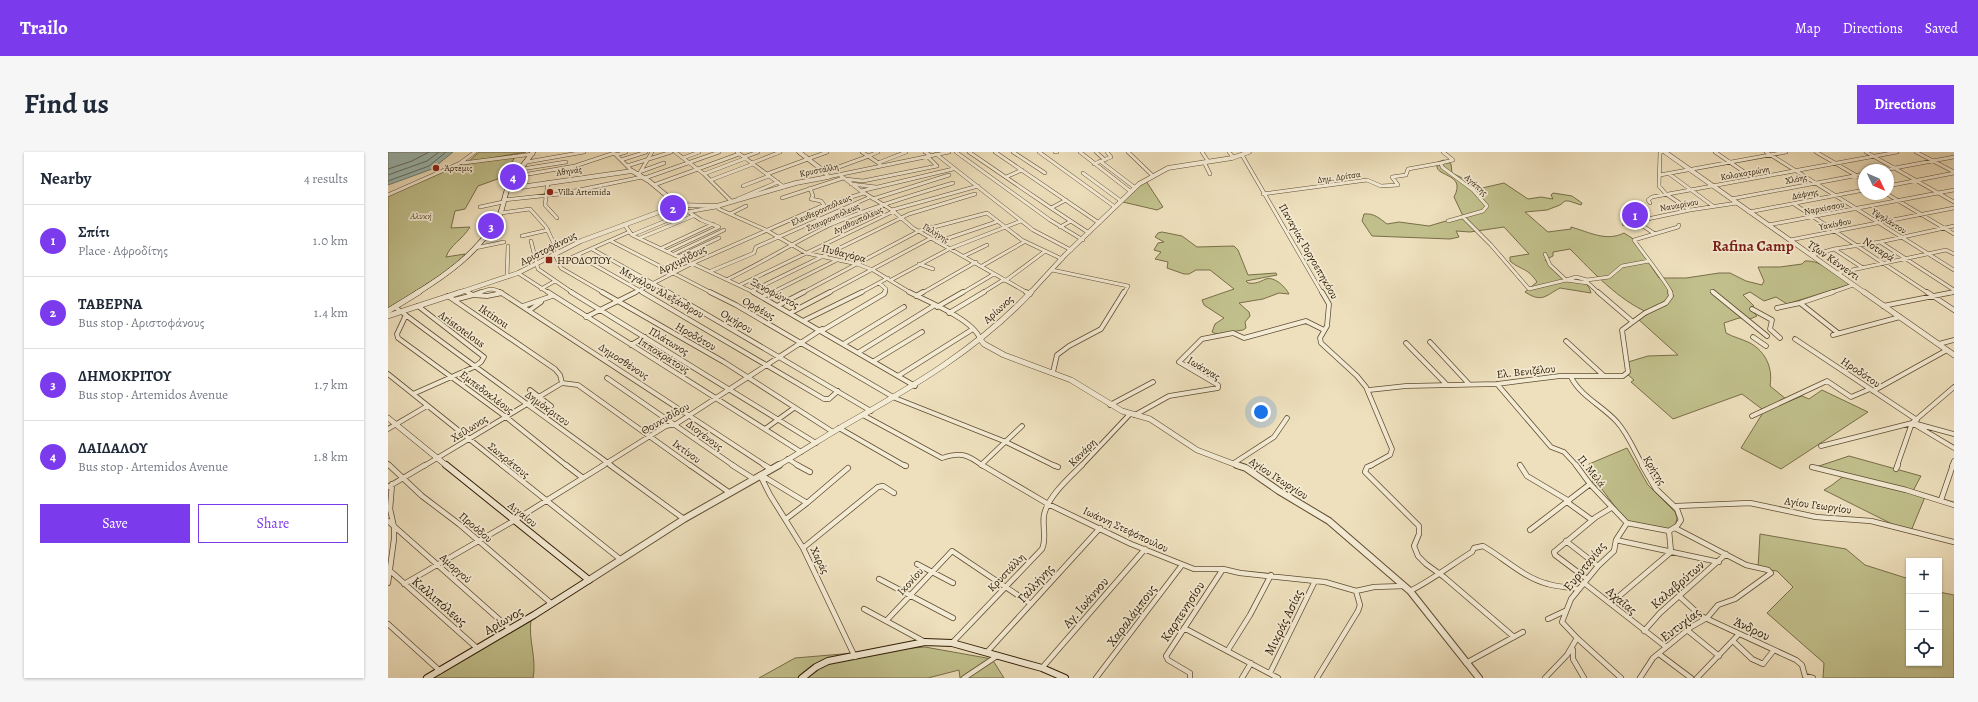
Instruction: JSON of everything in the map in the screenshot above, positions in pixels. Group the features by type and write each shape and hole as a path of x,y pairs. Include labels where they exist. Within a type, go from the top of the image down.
{"main road":[{"path":"388,311 455,268 474,248 492,228 501,213 507,189 533,153"},
{"path":"388,418 396,424"},
{"name":"Αιγαίου","path":"396,424 589,580"},
{"name":"Αρίωνος","path":"427,678 552,604 589,580"},
{"path":"802,678 822,664 925,642 952,643 1042,668 1065,678"}],"street":[{"path":"388,195 460,163 475,152"},
{"path":"527,162 584,152"},
{"path":"517,176 577,166 614,154 626,152"},
{"path":"621,160 646,152"},
{"path":"642,175 652,152"},
{"path":"627,166 671,152"},
{"path":"675,152 711,180 731,201"},
{"path":"683,158 700,152"},
{"path":"480,207 530,196 545,197 596,188 688,163 719,152"},
{"path":"704,174 758,152"},
{"path":"711,180 780,152"},
{"path":"799,152 825,172 828,177"},
{"path":"743,186 827,152"},
{"path":"862,152 882,166"},
{"path":"825,172 878,152"},
{"path":"878,163 906,152"},
{"path":"782,198 842,177 863,181 937,166 925,152"},
{"name":"Κρυστάλλη","path":"717,206 784,187 828,177 842,177 882,166 949,152"},
{"path":"956,152 1060,227 1083,240"},
{"path":"969,152 1089,233"},
{"path":"995,152 1099,223"},
{"path":"1013,152 1045,173"},
{"path":"1039,152 1115,207"},
{"path":"1080,152 1130,191"},
{"path":"1096,152 1105,160"},
{"path":"1094,164 1111,157 1107,152"},
{"path":"1128,152 1153,176"},
{"path":"1202,152 1210,174"},
{"path":"1229,152 1233,157"},
{"name":"Αρίωνος","path":"589,580 684,519 816,443 838,428 915,386 980,339 1030,294 1062,259 1121,202 1134,187 1168,168 1233,157 1249,152"},
{"path":"1441,163 1453,160 1443,152"},
{"path":"1664,152 1660,153 1659,186 1666,194 1690,210"},
{"name":"Τζων Κέννεντι","path":"1664,152 1954,355"},
{"path":"1715,152 1753,178"},
{"name":"Υψηλάντου","path":"1766,152 1954,270"},
{"path":"1660,175 1786,152"},
{"path":"1816,152 1856,175"},
{"path":"1866,152 1954,202"},
{"name":"Κολοκοτρώνη","path":"1650,203 1648,201 1650,197 1897,152"},
{"path":"1916,152 1954,173"},
{"path":"460,163 533,153"},
{"path":"654,185 738,153 784,187"},
{"path":"614,154 632,170 642,175 687,212 701,220 718,226 718,228 668,251"},
{"path":"936,154 953,169 978,186 1033,230 1071,250"},
{"name":"Παναγίας Γοργοεπηκόου","path":"1242,155 1329,304 1327,326 1320,338 1321,343 1361,380 1369,390 1383,430 1392,449 1390,455 1367,467 1365,472 1416,522 1420,530 1414,549 1437,574 1444,577 1514,637"},
{"path":"1895,168 1954,157"},
{"path":"1100,161 1134,187"},
{"path":"522,169 566,162"},
{"path":"642,175 664,163"},
{"name":"Δημ. Δρίτσα","path":"1264,194 1367,180 1381,186 1398,185 1392,177 1406,175 1408,169 1441,163"},
{"name":"Αγάπης","path":"1441,163 1442,167 1457,176 1482,198 1487,206 1483,211 1448,221"},
{"path":"842,200 862,192 953,169"},
{"name":"Αθηνάς","path":"507,189 632,170"},
{"path":"1006,177 1022,170"},
{"path":"1082,173 1121,202"},
{"path":"1668,173 1713,206"},
{"path":"1894,185 1954,173"},
{"name":"Ελευθερουπόλεως","path":"711,271 754,253 756,247 871,198 949,175"},
{"name":"Χλόης","path":"1731,199 1856,175"},
{"name":"Γαλήνης","path":"842,177 871,198 893,210 919,231 1030,294"},
{"path":"548,182 545,205 557,218"},
{"path":"738,199 778,182"},
{"name":"Σταυρουπόλεως","path":"728,279 767,260 774,253 790,244 882,204 953,183"},
{"path":"851,184 877,188"},
{"name":"Αγαθουπόλεως","path":"740,285 893,210 978,186"},
{"name":"Αρχιμήδους","path":"586,318 693,262 822,207 825,204 823,202 811,199 813,196 810,188"},
{"name":"Ναρκίσσου","path":"1768,225 1954,190"},
{"name":"Δάφνης","path":"1749,212 1858,191"},
{"path":"752,291 916,210 975,194"},
{"path":"1894,199 1954,234"},
{"path":"1051,208 1066,200"},
{"name":"Ναυαρίνου","path":"1624,224 1690,210 1737,203"},
{"name":"Νοταρά","path":"1794,204 1954,310"},
{"name":"Αριστοφάνους","path":"388,316 404,313 418,306 518,273 581,241 678,205 717,206"},
{"path":"559,263 687,212 717,206"},
{"name":"Πυθαγόρα","path":"717,206 730,214 766,230 806,253 858,264 873,270 916,296 949,313 973,329 980,339"},
{"path":"730,214 746,206"},
{"name":"Υακίνθου","path":"1790,240 1954,208"},
{"name":"Ηροδότου","path":"501,213 528,209 548,230 561,268 746,377 833,432"},
{"path":"779,305 919,231 987,214 1024,242 1062,259"},
{"path":"1625,214 1655,234"},
{"path":"640,238 693,216"},
{"path":"1463,217 1491,245 1529,289 1573,277 1583,277 1633,322 1645,313 1666,303 1670,296 1670,288 1656,272 1634,240 1679,225"},
{"path":"805,320 816,316 949,249 1021,221"},
{"path":"1060,227 1071,221"},
{"path":"937,242 996,222"},
{"path":"624,224 630,234"},
{"path":"662,248 713,224"},
{"path":"1813,255 1834,249 1880,242 1954,226"},
{"path":"522,236 548,230"},
{"path":"674,254 724,230"},
{"name":"Ξενοφώντος","path":"630,234 764,296 915,386"},
{"path":"680,256 719,238"},
{"path":"792,312 931,238"},
{"path":"531,241 536,264"},
{"name":"Ορφέως","path":"611,241 736,305 895,398 1006,442 1058,467"},
{"path":"474,248 504,242"},
{"path":"982,266 1024,242"},
{"path":"1880,242 1954,291"},
{"path":"964,256 987,245"},
{"path":"507,277 508,246"},
{"name":"Ομήρου","path":"592,249 779,356 871,411"},
{"path":"1834,249 1863,268"},
{"path":"1838,273 1948,250 1954,254"},
{"path":"949,313 1004,280 1044,252"},
{"path":"1545,254 1551,266 1566,280"},
{"name":"Μεγάλου Αλεξάνδρου","path":"577,255 702,325 824,400 828,399 838,391"},
{"path":"764,296 837,260"},
{"path":"1587,282 1609,277 1622,266 1649,261"},
{"path":"916,296 976,262"},
{"name":"Πλάτωνος","path":"536,264 538,269 555,281 816,443"},
{"path":"920,264 933,269"},
{"path":"1052,270 1128,286 1101,329 1069,346 1057,355 1053,372"},
{"name":"Ιπποκράτους","path":"518,273 586,318 766,429 800,452"},
{"path":"859,352 936,306 994,274"},
{"path":"542,288 555,281"},
{"name":"Θουκυδίδου","path":"404,584 515,520 666,426 676,424 714,397 801,342 884,294 886,289 879,283"},
{"path":"1777,308 1800,303 1853,285"},
{"path":"454,300 490,289 496,289 502,292"},
{"path":"454,300 465,291 473,295 506,295"},
{"path":"1712,291 1767,336"},
{"path":"1883,306 1934,297 1954,291"},
{"path":"492,296 502,292"},
{"name":"Δημοσθένους","path":"502,292 690,414 771,469"},
{"name":"Iktinou","path":"448,296 541,361 553,366 562,378 562,383"},
{"path":"523,306 552,296"},
{"path":"530,310 541,301"},
{"path":"1800,303 1838,333"},
{"name":"Aristotelous","path":"418,306 449,331 483,355 484,360 474,367"},
{"name":"Δημόκριτου","path":"395,307 474,367 528,404 684,519"},
{"path":"845,343 904,307"},
{"path":"1752,309 1772,320 1770,329 1780,338"},
{"name":"Εμπεδοκλέους","path":"404,313 397,334 398,338 506,417 584,478"},
{"path":"1833,335 1900,317"},
{"name":"Ιωάννας","path":"1133,414 1169,396 1218,388 1218,385 1180,363 1202,339 1232,333 1244,338 1306,321 1324,330"},
{"name":"Ελ. Βενιζέλου","path":"1369,390 1378,388 1446,384 1497,384 1603,375 1618,377 1623,376 1628,372 1621,332 1633,322"},
{"path":"898,376 973,329"},
{"path":"874,361 922,332"},
{"path":"631,346 645,337"},
{"path":"1753,337 1766,346"},
{"name":"Αγίου Γεωργίου","path":"980,339 984,344 999,353 1072,380 1110,405 1133,414 1144,416 1158,423 1187,445 1197,450 1234,462 1252,471 1279,491 1338,527 1410,591 1479,678"},
{"name":"Ηροδότου","path":"1795,339 1917,420"},
{"path":"1939,344 1954,340"},
{"path":"1430,342 1469,384"},
{"path":"1566,342 1603,375"},
{"path":"1406,343 1446,384"},
{"path":"1752,416 1827,381 1851,397 1871,390 1947,350"},
{"path":"413,394 474,367"},
{"name":"Σωκράτους","path":"388,374 545,501 620,559"},
{"name":"Κρήτης","path":"1571,377 1575,385 1585,395 1618,423 1660,495 1677,506"},
{"name":"Διογένους","path":"607,378 676,424 752,480"},
{"path":"1110,405 1153,382"},
{"name":"Ικτίνου","path":"562,383 578,385 651,435 730,493"},
{"name":"Χείλωνος","path":"438,458 562,383"},
{"name":"Π. Μελά","path":"1497,384 1551,448 1564,452 1571,458 1590,484 1611,508 1627,523"},
{"path":"1821,446 1912,423 1953,389"},
{"path":"530,390 551,406"},
{"path":"388,429 428,406"},
{"path":"766,429 794,408"},
{"name":"Κανάρη","path":"1048,504 1066,481 1133,414"},
{"name":"Ιωάννη Στεφόπουλου","path":"863,415 942,458 956,454 964,454 1048,504 1182,565 1202,570 1223,569 1240,573 1271,575 1315,581 1356,591 1404,586"},
{"path":"1234,462 1274,437 1287,418"},
{"path":"1912,423 1954,434"},
{"path":"1912,423 1954,448"},
{"path":"1896,469 1912,423"},
{"path":"981,465 1022,426"},
{"path":"838,428 906,466"},
{"path":"388,583 394,527 390,519 390,506 392,499 390,486 438,458"},
{"path":"788,459 810,472"},
{"path":"1940,500 1954,461"},
{"name":"Προόδου","path":"388,464 552,604"},
{"path":"1520,465 1528,476 1568,501 1592,520"},
{"path":"1812,467 1940,500 1954,505"},
{"path":"786,519 848,468"},
{"path":"760,475 807,502"},
{"name":"Χαράς","path":"760,475 803,548 855,657"},
{"path":"1530,530 1590,484"},
{"path":"803,548 879,486 883,486 894,492"},
{"name":"Αγίου Γεωργίου","path":"1677,506 1750,503 1816,517 1871,521 1954,542"},
{"name":"Κρυστάλλη","path":"952,643 1042,549 1045,543 1043,531 1044,515 1048,504"},
{"path":"1627,523 1669,531 1675,528 1680,519 1677,506"},
{"path":"1598,566 1566,541 1592,520 1611,508"},
{"name":"Αμοργού","path":"388,521 510,629"},
{"name":"Ευρυτανίας","path":"1566,611 1571,599 1598,566 1614,551 1616,540 1627,523"},
{"name":"Γαλλήνης","path":"986,652 1100,528"},
{"path":"1675,528 1726,554"},
{"path":"1669,531 1671,552"},
{"path":"1616,540 1719,562"},
{"name":"Αχαΐας","path":"1566,541 1554,551 1554,554 1611,604 1666,647"},
{"path":"1410,591 1431,580 1437,574 1472,552 1476,547 1483,546 1502,557 1517,569 1547,584 1580,588"},
{"name":"Αγ. Ιωάννου","path":"1042,668 1145,549"},
{"name":"Ικονίου","path":"886,621 948,553 954,552 1006,587"},
{"path":"1611,604 1671,552"},
{"name":"Καλαβρύτων","path":"1644,631 1679,596 1719,562 1726,554"},
{"name":"Ευτυχίας","path":"1643,677 1650,661 1687,630 1707,618 1718,604 1735,599 1771,573 1770,571 1746,565 1726,554"},
{"path":"917,564 953,583"},
{"name":"Χαραλάμπους","path":"1096,678 1182,565"},
{"name":"Καρπενησίου","path":"1190,678 1191,674 1189,672 1167,657 1184,628 1223,569"},
{"name":"Καλλιπόλεως","path":"390,570 477,648"},
{"path":"1228,650 1250,615 1271,575"},
{"path":"879,579 953,618"},
{"name":"Μικράς Ασίας","path":"1270,673 1315,581"},
{"path":"1006,587 1031,604"},
{"path":"1317,678 1358,611 1360,605 1356,591"},
{"name":"Άνδρου","path":"1679,596 1698,614 1800,662 1805,676 1813,678"},
{"path":"864,608 925,642"},
{"path":"1548,619 1566,611"},
{"path":"1566,611 1562,622 1577,638 1621,678"},
{"path":"388,624 440,671"},
{"path":"1184,628 1228,650 1278,678"},
{"path":"1687,630 1719,656"},
{"path":"1466,662 1524,632"},
{"path":"1697,678 1740,634"},
{"path":"1577,638 1573,649 1573,659 1584,678"},
{"path":"1733,641 1752,659 1763,664 1774,650"},
{"path":"1545,678 1573,649"},
{"path":"1660,654 1691,678"},
{"path":"964,678 998,656"},
{"path":"1242,678 1251,663"}],"green space":[{"path":"479,152 526,152 468,162"},
{"name":"Αλυκή","path":"515,157 503,177 478,186 465,209 455,211 451,228 470,227 450,249 446,257 465,254 461,262 388,309 388,196 459,165"},
{"path":"1444,160 1451,164 1452,173 1474,184 1478,189 1504,183 1528,199 1541,197 1553,199 1551,195 1553,193 1572,196 1582,203 1581,205 1565,201 1560,205 1547,210 1525,212 1548,232 1571,229 1571,227 1598,235 1611,237 1624,233 1632,238 1659,278 1686,278 1719,273 1730,273 1746,281 1762,285 1764,281 1758,267 1780,267 1802,264 1805,261 1811,261 1823,265 1851,284 1787,304 1776,297 1764,301 1750,292 1743,295 1754,306 1750,308 1757,316 1750,319 1739,318 1724,323 1726,333 1750,343 1760,351 1769,367 1771,379 1770,386 1786,399 1762,409 1742,394 1673,419 1631,382 1634,380 1627,374 1628,362 1648,356 1678,355 1639,320 1649,313 1616,293 1570,249 1553,252 1553,256 1545,260 1563,279 1576,280 1584,283 1587,285 1591,293 1560,288 1547,296 1540,298 1525,292 1537,282 1527,271 1510,261 1510,257 1529,254 1504,227 1470,232 1456,231 1459,237 1450,239 1372,236 1362,221 1364,214 1374,215 1387,224 1399,222 1429,226 1463,216 1454,197 1457,189 1456,183 1453,179 1439,171 1437,167 1438,162"},
{"path":"1146,181 1163,207 1157,210 1123,202 1129,195"},
{"path":"1162,232 1182,236 1197,247 1234,246 1238,250 1248,275 1276,273 1277,275 1246,281 1248,283 1273,279 1283,286 1289,294 1279,293 1263,299 1239,303 1249,312 1250,316 1245,322 1246,328 1243,330 1216,334 1212,332 1215,324 1224,318 1204,305 1202,300 1234,289 1210,270 1196,270 1189,274 1184,274 1167,268 1168,262 1155,259 1161,252 1154,250 1158,243 1164,242 1155,237 1158,233"},
{"path":"1822,390 1868,412 1781,469 1741,448 1764,411 1802,396 1809,399"},
{"path":"1627,448 1648,485 1675,512 1677,518 1675,527 1668,529 1626,521 1601,488 1592,484 1593,477 1589,464"},
{"path":"1849,456 1921,476 1913,491 1816,467"},
{"path":"1845,475 1925,497 1911,531 1898,527 1824,490"},
{"path":"1760,534 1846,549 1865,565 1906,578 1906,666 1942,666 1942,593 1954,595 1954,678 1823,678 1824,663 1767,613 1793,587 1777,571 1758,568"},
{"path":"531,620 530,627 534,664 533,678 431,678"},
{"path":"925,647 992,659 1004,678 960,678 959,670 928,678 759,678 795,658"}],"water":[{"path":"388,152 453,152 432,169 388,185"}],"place":[{"name":"Άρτεμις","path":"436,168"},
{"name":"ΔΑΙΔΑΛΟΥ","path":"513,177"},
{"name":"Villa Artemida","path":"550,192"},
{"name":"ΤΑΒΕΡΝΑ","path":"673,208"},
{"name":"Σπίτι","path":"1635,215"},
{"name":"ΔΗΜΟΚΡΙΤΟΥ","path":"491,226"},
{"name":"ΗΡΟΔΟΤΟΥ","path":"549,260"}],"district":[{"name":"Rafina Camp","path":"1753,246"}]}
